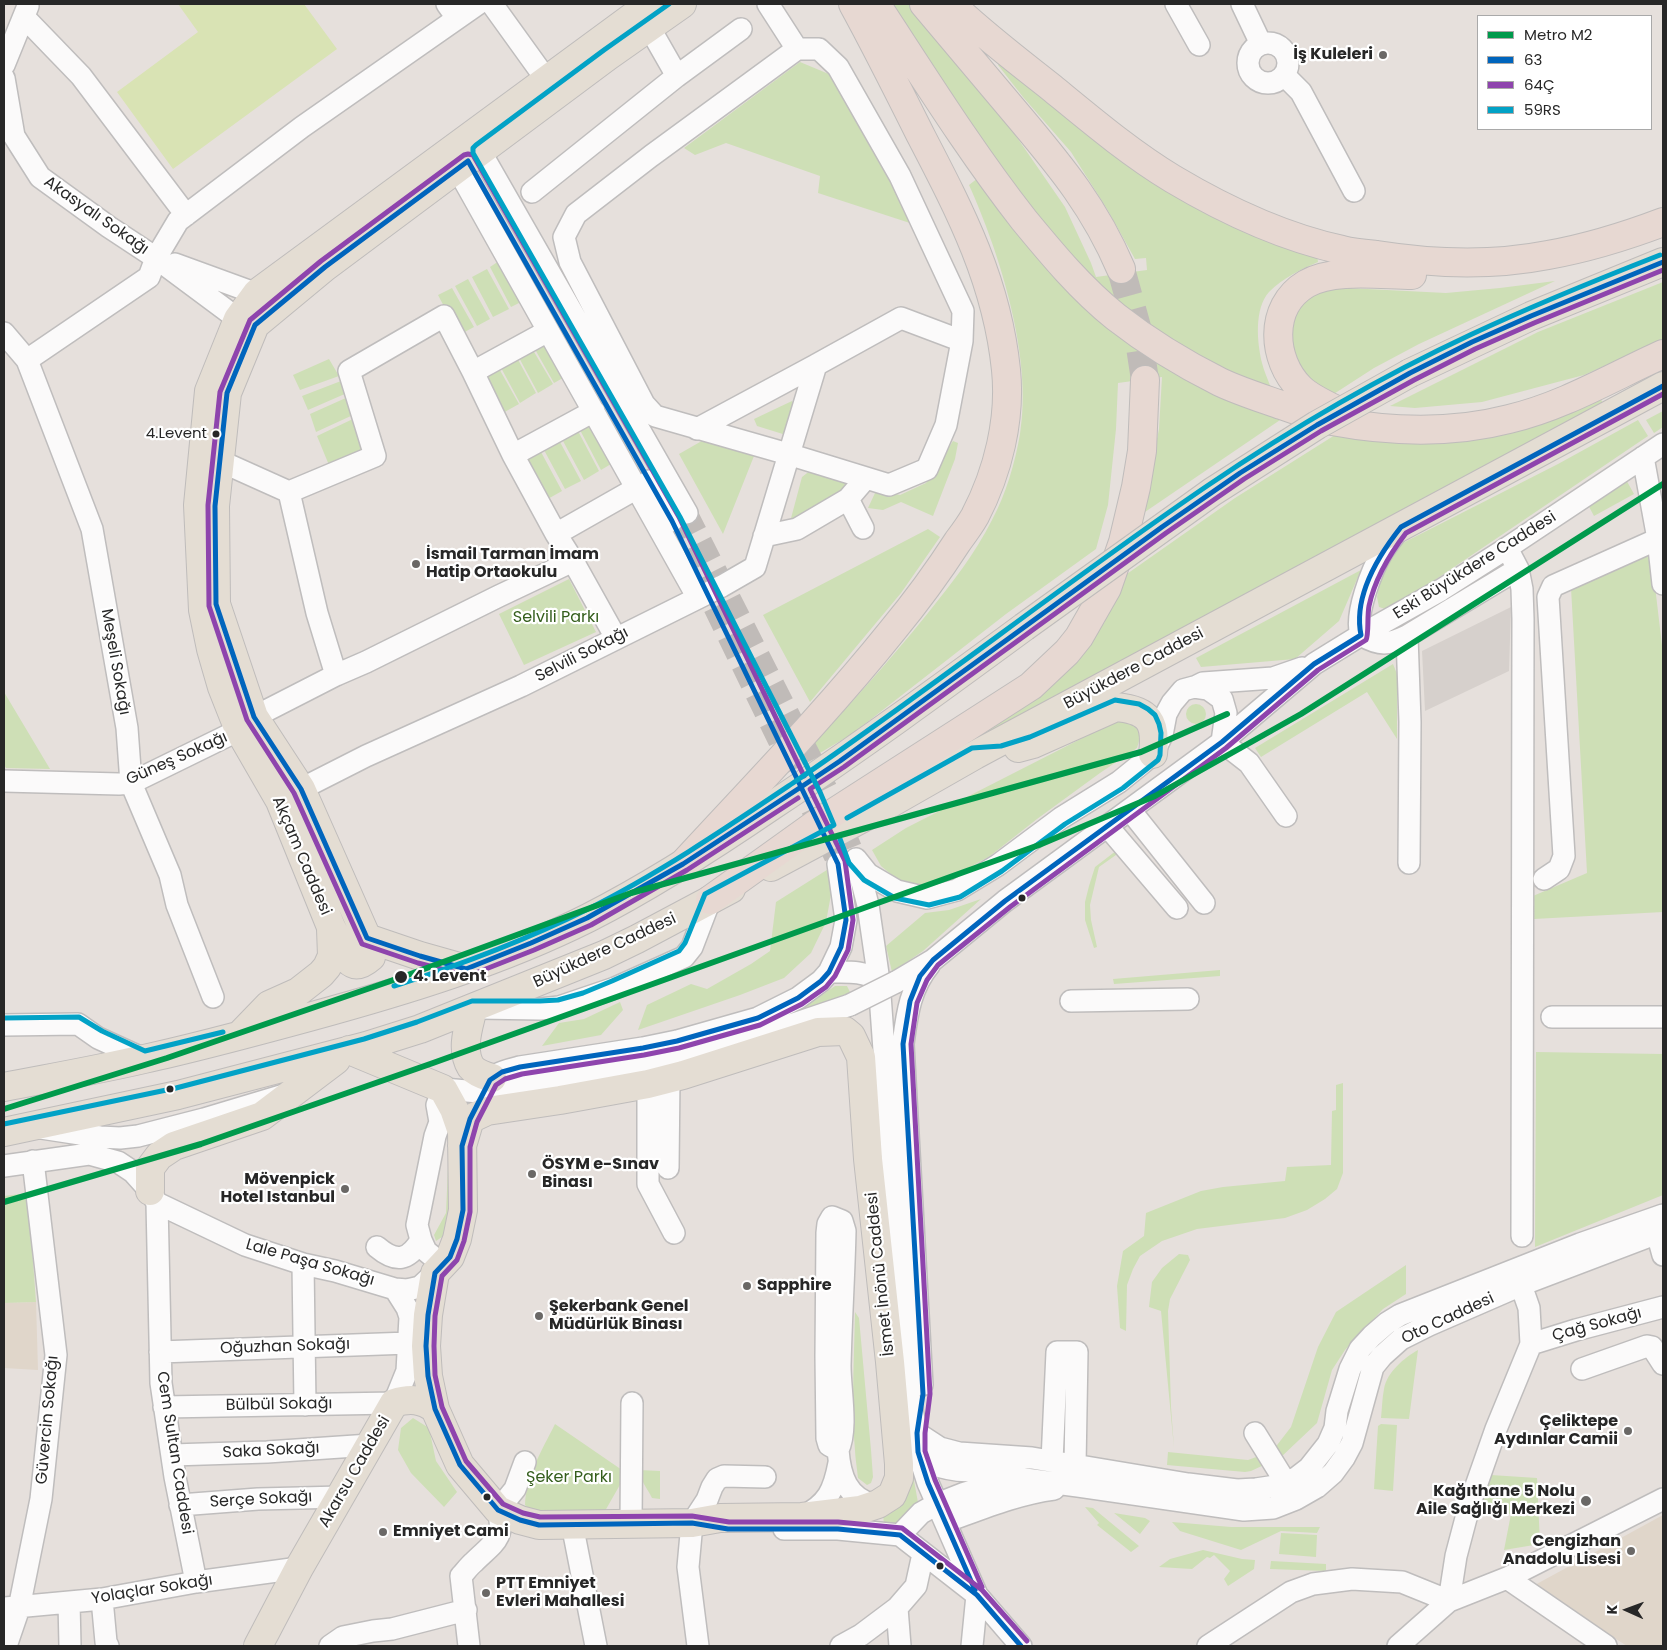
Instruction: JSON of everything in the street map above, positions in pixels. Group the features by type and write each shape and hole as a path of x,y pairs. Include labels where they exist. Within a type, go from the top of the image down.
{"highway":[{"path":"684,864 827,709 923,592 975,516 990,480 1005,427 1007,402 1004,355 984,268 941,175 852,4"},
{"path":"876,4 964,137 1008,198 1065,268 1115,316 1160,348 1222,383 1331,421 1398,430 1456,428 1479,426 1540,411 1564,402 1663,354"},
{"path":"924,4 990,80 1068,176 1100,225 1122,269"},
{"path":"951,4 1028,70 1121,144 1217,204 1266,226 1342,250 1410,260 1476,262 1548,256"},
{"path":"1380,428 1316,399 1300,388 1285,368 1278,350 1278,330 1283,311 1293,296 1306,284 1321,278 1341,274 1450,276 1520,268 1548,256 1635,232 1663,222"},
{"path":"710,900 816,824 1031,686 1067,652 1079,637 1107,588 1123,542 1142,451 1145,380"}],"main road":[{"name":"Akçam Caddesi","path":"466,156 546,80 649,15 682,4"},
{"name":"Akçam Caddesi","path":"290,795 331,927 348,960 351,964 359,965 371,957 368,938 290,795 222,687 203,610 198,505 209,392 238,319 269,298 325,267 649,15"},
{"path":"4,1087 144,1059 401,991 466,969 587,918 684,864 840,761 1212,492 1317,425 1410,373 1531,316 1663,262"},
{"name":"Akçam Caddesi","path":"247,724 216,604 215,506 227,393 255,325 269,298"},
{"name":"Büyükdere Caddesi","path":"16,1129 178,1095 349,1050 420,1029 604,955 889,804 975,755 1663,386"},
{"path":"975,755 1002,753 1033,744 1116,707 1131,708 1147,718 1152,726 1155,738 1153,754"},
{"path":"240,1035 269,1005 298,992 322,974 332,956 331,927"},
{"path":"368,938 466,969"},
{"path":"472,1008 466,1043 468,1055 471,1067 480,1074 487,1085"},
{"name":"İsmet İnönü Caddesi","path":"470,1119 487,1111 659,1081 818,1032 844,1032 851,1036 861,1056 868,1159 899,1464 899,1478 892,1495 874,1505 860,1510 802,1517 720,1518 692,1524 539,1524 520,1520 498,1510"},
{"path":"154,1197 150,1168 158,1156 174,1146 262,1116 291,1092 349,1050 443,1089 460,1123 462,1146"},
{"path":"462,1146 470,1119"},
{"name":"Akarsu Caddesi","path":"417,1344 428,1315 439,1269 450,1257 457,1239 463,1210 462,1146"},
{"path":"417,1344 428,1376 435,1409 460,1465 498,1510"},
{"path":"394,1403 411,1399 420,1401 435,1409"},
{"name":"Akarsu Caddesi","path":"258,1646 394,1403"}],"street":[{"path":"27,360 149,277 156,258 178,221 452,11 478,4"},
{"path":"492,4 546,80"},
{"path":"768,4 797,49"},
{"path":"1176,4 1199,45"},
{"path":"1242,4 1261,44"},
{"path":"4,65 27,10 186,215"},
{"path":"649,15 677,76"},
{"path":"532,192 677,76 741,29"},
{"path":"1268,42 1281,48 1288,60 1284,75 1273,82 1260,81 1250,72 1248,66 1250,52 1255,47 1268,42"},
{"path":"797,49 819,49 838,67 896,168 963,311 962,341 946,425 927,469 889,485 655,416 644,404 570,262 564,237 576,214 651,156 797,49"},
{"path":"1284,75 1301,92 1354,191"},
{"name":"Akasyalı Sokağı","path":"4,78 14,136 40,177 156,258 238,319"},
{"path":"466,156 548,331 698,598"},
{"path":"466,156 679,517"},
{"path":"1591,245 1663,214"},
{"path":"156,258 269,298"},
{"path":"220,461 289,492 376,456 349,371 444,316 556,534 616,638"},
{"path":"698,429 901,318 962,341"},
{"path":"473,372 548,331"},
{"name":"Meşeli Sokağı","path":"4,333 27,360 92,529 127,728 131,783 170,875 177,905 214,997"},
{"name":"Selvili Sokağı","path":"290,795 366,756 521,686 755,568 816,365"},
{"path":"514,455 594,411"},
{"path":"1659,449 1658,539 1663,584"},
{"name":"Eski Büyükdere Caddesi","path":"443,1089 487,1085 491,1093 690,1059 850,1005 887,982 933,960 1005,901 1222,742 1314,664 1441,590 1659,449"},
{"path":"764,536 797,529 848,499 866,478"},
{"path":"556,534 637,488"},
{"path":"289,492 317,613 336,676"},
{"path":"848,499 863,528"},
{"path":"1401,527 1382,552 1370,579 1359,618 1358,627 1361,635 1371,641 1393,643 1518,569"},
{"path":"1544,879 1559,869 1564,856 1548,597 1553,586 1658,539"},
{"path":"1507,548 1518,569 1522,588 1524,620 1522,1236"},
{"name":"Güneş Sokağı","path":"4,781 131,783 336,676 573,561"},
{"path":"1407,636 1410,722 1409,863"},
{"path":"470,1119 487,1085 502,1072 520,1067 677,1041 758,1018 798,998 821,981 829,972 841,947 846,920 847,862 897,891 928,898 957,890 998,865 1061,818 1119,782 1153,754 1162,735 1166,714 1172,702 1183,690 1203,683 1273,678 1314,664"},
{"path":"1194,687 1208,689 1222,699 1226,712 1222,742 1249,763 1286,816"},
{"path":"1130,810 1204,902"},
{"path":"1108,827 1177,908"},
{"name":"İsmet İnönü Caddesi","path":"847,862 868,905 887,982 909,1396 917,1433 918,1452 928,1483 934,1513 977,1595"},
{"path":"472,1008 559,1008 585,1000 633,980 684,956 692,947 710,900"},
{"path":"933,960 920,976 910,1001 904,1044 923,1394 917,1433 933,1464 944,1469 961,1471 1045,1466 1077,1476 1188,1484 1237,1490 1256,1489 1286,1483 1309,1468 1328,1444 1335,1428 1350,1368 1360,1349 1387,1323 1400,1315 1580,1244 1659,1224 1663,1255"},
{"path":"829,972 865,974 887,982"},
{"path":"1071,1001 1188,1000"},
{"path":"1552,1017 1663,1016"},
{"path":"4,1025 78,1024 98,1038 144,1059"},
{"path":"659,1081 668,1168"},
{"path":"659,1081 648,1184 674,1233"},
{"path":"439,1269 426,1252 418,1225 440,1122 438,1105 443,1089"},
{"path":"16,1129 100,1137 120,1138 138,1136 204,1120 291,1092"},
{"path":"4,1166 89,1154 118,1162 133,1172 154,1197"},
{"name":"Güvercin Sokağı","path":"6,1646 11,1608 41,1499 56,1355 33,1162"},
{"name":"Lale Paşa Sokağı","path":"154,1197 245,1245 303,1264 395,1289 407,1290 420,1287 439,1269"},
{"name":"Cem Sultan Caddesi","path":"154,1197 161,1382 180,1505 196,1582"},
{"path":"802,1517 814,1511 829,1496 836,1478 838,1456 842,1442 840,1367 845,1231 842,1221 832,1217 828,1224 827,1233 827,1438 838,1456 849,1490 865,1503 874,1505"},
{"name":"Oto Caddesi","path":"1077,1476 1244,1510 1272,1508 1296,1499 1317,1488 1333,1474 1344,1458 1352,1443 1373,1367 1382,1356 1401,1340 1429,1324 1659,1224"},
{"path":"377,1247 393,1258 403,1257 414,1251 421,1240"},
{"path":"303,1264 305,1405"},
{"name":"Çağ Sokağı","path":"1449,1601 1456,1556 1470,1503 1496,1429 1531,1344 1529,1308 1521,1285"},
{"name":"Akarsu Caddesi","path":"394,1403 417,1344 407,1308 395,1289"},
{"name":"Çağ Sokağı","path":"1531,1344 1663,1307"},
{"name":"Oğuzhan Sokağı","path":"160,1352 417,1344"},
{"path":"1582,1369 1647,1346 1652,1348 1663,1364"},
{"path":"1067,1352 1067,1379 1077,1476"},
{"path":"1052,1461 1067,1379"},
{"name":"Bülbül Sokağı","path":"164,1407 394,1403"},
{"path":"631,1523 632,1403"},
{"path":"917,1433 940,1448 959,1453 1052,1461 1077,1476"},
{"path":"1255,1433 1286,1483"},
{"name":"Saka Sokağı","path":"172,1455 267,1452 370,1445"},
{"path":"469,1646 461,1576 497,1540 501,1531 498,1510 515,1489 525,1462"},
{"path":"698,1646 688,1567 692,1524 717,1479 724,1476 765,1477"},
{"path":"692,1524 728,1529 838,1530 900,1535 934,1513 1002,1501 1037,1491 1077,1476"},
{"name":"Serçe Sokağı","path":"180,1505 258,1499 342,1497"},
{"path":"1404,1644 1449,1601 1507,1578 1663,1499"},
{"path":"572,1524 596,1646"},
{"name":"İsmet İnönü Caddesi","path":"900,1535 977,1595 1021,1646"},
{"path":"840,1646 861,1635 898,1608 916,1586 923,1554"},
{"name":"Yolaçlar Sokağı","path":"11,1608 102,1599 196,1582 300,1568"},
{"path":"1208,1646 1291,1592 1312,1584 1366,1578 1402,1582 1449,1601"},
{"path":"1507,1578 1594,1644"},
{"path":"972,1646 977,1595"},
{"path":"102,1599 108,1646"},
{"path":"69,1602 70,1646"},
{"path":"898,1608 900,1646"},
{"path":"330,1646 343,1637 373,1630 392,1629 466,1610"}],"shaded area":[{"path":"1511,607 1509,671 1425,711 1422,651"},
{"path":"36,1302 38,1370 4,1368 4,1303"},
{"name":"Cengizhan Anadolu Lisesi","path":"1663,1515 1663,1646 1627,1646 1533,1586"}],"green space":[{"path":"178,4 304,4 337,49 173,169 117,92 198,32"},
{"path":"892,4 913,4 1007,123 1065,207 1096,277 1147,270 1146,258 1135,259 1107,209 1071,152 998,65 1002,60 1317,255 1318,262 1286,278 1269,292 1261,307 1258,326 1260,355 1271,388 1235,375 1193,355 1139,319 1093,280 1038,217 1000,168"},
{"path":"800,62 836,77 916,225 818,193 820,176 726,143 695,155 684,148"},
{"path":"978,178 1051,269 1082,304 1107,327 1150,357 1205,389 1243,406 1283,418 1142,514 1159,429 1162,377 1118,383 1116,429 1108,505 1096,549 1006,614 852,734 803,763 800,758 897,651 962,568 992,520 1002,500 1009,478 1020,434 1023,404 1022,373 1018,340 1002,274 981,212 969,185"},
{"path":"505,257 527,299 511,307 490,267"},
{"path":"487,269 509,309 493,317 472,277"},
{"path":"468,279 490,319 477,326 455,286"},
{"path":"1555,281 1419,344 1374,368 1326,399 1298,377 1288,340 1298,304 1328,287 1446,293"},
{"path":"1663,282 1663,340 1584,375 1482,402 1415,408 1390,406 1538,332"},
{"path":"452,288 474,327 459,335 438,295"},
{"path":"548,335 570,374 554,383 532,344"},
{"path":"530,345 553,384 538,393 517,354"},
{"path":"515,354 536,393 520,403 499,364"},
{"path":"329,359 339,376 300,390 293,375"},
{"path":"497,365 519,404 501,414 480,374"},
{"path":"341,381 347,393 308,410 302,396"},
{"path":"348,397 353,415 316,432 310,414"},
{"path":"1600,398 1605,406 960,748 1091,640 1104,623 1124,576 1235,498 1335,435 1387,442"},
{"path":"792,401 795,407 786,435 757,426 754,419"},
{"path":"1663,411 1663,427 1654,433 1646,420"},
{"path":"355,418 367,454 331,470 317,436"},
{"path":"1638,420 1648,436 1395,607 1385,609 1379,607 1377,597 1381,577 1395,547 1558,464"},
{"path":"594,421 616,461 601,470 580,430"},
{"path":"578,431 599,471 584,480 563,441"},
{"path":"707,438 754,456 723,534 679,454"},
{"path":"953,441 958,443 955,459 933,516 901,502 883,510 868,508 875,493 884,491 900,495 926,483"},
{"path":"560,442 581,481 565,489 544,450"},
{"path":"541,452 562,491 546,500 526,460"},
{"path":"811,470 848,482 852,490 790,522 802,477"},
{"path":"1624,476 1634,494 1594,516 1587,503"},
{"path":"928,529 940,537 901,593 810,702 763,615"},
{"path":"1651,552 1663,654 1663,912 1534,919 1533,896 1587,873 1571,588"},
{"path":"1361,570 1339,621 1295,659 1201,667 1196,658"},
{"name":"Selvili Parkı","path":"569,579 596,632 524,665 499,614"},
{"path":"1393,664 1397,674 1397,739 1367,692 1261,757 1255,748"},
{"path":"4,692 50,769 6,768 4,765"},
{"path":"1196,704 1203,707 1206,714 1203,721 1196,724 1189,721 1186,714 1189,707"},
{"path":"1122,720 1137,723 1142,731 1137,748 1037,819 990,856 936,886 921,888 899,881 881,866 872,850 906,828 1108,725"},
{"path":"1121,847 1123,850 1099,867 1090,905 1097,947 1094,948 1085,920 1085,902 1089,886 1095,867"},
{"path":"830,868 832,889 826,922 811,953 784,978 638,1030 647,1005 691,984 707,989 770,951 776,902"},
{"path":"981,899 923,951 892,972 886,946 925,913 949,910"},
{"path":"1220,970 1220,976 1114,984 1113,979"},
{"path":"835,986 847,986 851,994 753,1028 808,1005"},
{"path":"620,1002 623,1010 601,1035 542,1046 559,1023 584,1019"},
{"path":"1536,1052 1663,1054 1663,1195 1535,1247"},
{"path":"1343,1083 1343,1173 1337,1189 1307,1210 1285,1218 1197,1229 1162,1241 1140,1256 1133,1269 1127,1285 1126,1331 1120,1328 1117,1286 1123,1251 1144,1236 1146,1213 1201,1191 1285,1181 1287,1167 1331,1165 1332,1111 1336,1110 1336,1085"},
{"path":"450,1132 454,1155 448,1233 436,1241 434,1235 446,1213 449,1144 447,1133"},
{"path":"28,1193 36,1302 4,1303 4,1196"},
{"path":"1179,1254 1188,1255 1190,1260 1170,1299 1168,1311 1174,1448 1161,1311 1149,1307 1152,1282 1162,1268"},
{"path":"1406,1265 1406,1294 1383,1309 1345,1350 1332,1370 1317,1423 1280,1458 1274,1449 1291,1427 1318,1347 1336,1312"},
{"path":"855,1312 859,1318 873,1477 871,1483 867,1485 858,1478 854,1437"},
{"path":"1418,1350 1409,1419 1381,1418 1384,1389 1392,1371"},
{"path":"413,1418 429,1428 436,1461 457,1492 444,1507 411,1473 398,1450 401,1428"},
{"name":"Şeker Parkı","path":"555,1424 622,1470 621,1483 605,1511 534,1514 525,1505 528,1484 532,1473"},
{"path":"1381,1424 1397,1425 1393,1491 1374,1489 1378,1426"},
{"path":"1168,1452 1248,1460 1259,1456 1266,1464 1245,1472 1167,1465"},
{"path":"909,1453 919,1508 908,1521 884,1527 883,1512"},
{"path":"639,1470 660,1471 660,1499 652,1498 642,1481"},
{"path":"1491,1475 1537,1478 1540,1544 1504,1550 1511,1514 1481,1510"},
{"path":"1085,1507 1093,1508 1139,1546 1131,1552 1097,1525 1099,1523"},
{"path":"1114,1513 1145,1518 1150,1521 1140,1534"},
{"path":"1172,1522 1231,1527 1320,1527 1317,1533 1281,1531 1241,1550 1180,1531"},
{"path":"1281,1533 1317,1535 1316,1557 1279,1554"},
{"path":"1203,1550 1255,1560 1254,1569 1228,1586 1224,1579 1230,1571 1214,1555 1210,1558 1207,1557 1192,1569 1159,1567 1170,1559"},
{"path":"1271,1561 1326,1564 1326,1571 1270,1569"}],"tunnel":[{"path":"1121,269 1137,327 1145,380"},
{"path":"687,513 827,789 856,859"},
{"path":"672,521 838,864"}],"metro line":[{"name":"M2","path":"4,1202 201,1144 433,1063 1039,845 1155,796 1301,714 1663,484"},
{"name":"M2","path":"4,1109 167,1058 405,976 631,893 1141,752 1227,714"}],"transit line":[{"name":"59RS","path":"4,1124 176,1088 364,1039 417,1022 472,1001 558,1000 583,993 679,951 685,943 705,894 834,825 820,792 680,517 473,153 473,148 476,145 669,4"},
{"name":"64Ç","path":"798,798 687,870 591,925 468,976 418,963 362,944 294,793 247,720 209,606 208,505 220,392 250,320 321,261 464,155 473,155 679,517 804,776"},
{"name":"63","path":"468,161 672,521 801,787 683,864 587,918 466,969 367,938 301,789 254,717 216,604 215,506 227,393 255,325 325,267 468,161"},
{"name":"59RS","path":"394,986 443,970 539,932 613,896 691,850 846,747 1103,559 1207,486 1271,444 1336,405 1436,351 1470,335 1660,255"},
{"name":"63","path":"801,787 840,761 1162,527 1240,473 1317,425 1410,373 1472,342 1663,262"},
{"name":"64Ç","path":"1027,1641 982,1590 902,1528 838,1522 729,1522 692,1516 540,1517 523,1513 503,1504 466,1461 442,1407 435,1375 435,1316 442,1276 457,1260 464,1241 470,1212 470,1147 477,1122 496,1085 505,1079 522,1074 679,1048 760,1025 802,1004 826,987 835,976 848,950 853,920 845,861 810,789 844,767 1166,533 1244,479 1321,431 1475,349 1663,270"},
{"name":"63","path":"975,1590 928,1483 918,1452 917,1433 923,1394 903,1044 910,1001 920,976 933,960 1005,901 1222,742 1314,664 1361,635 1359,620 1364,591 1369,577 1401,527 1663,386"},
{"name":"64Ç","path":"982,1587 935,1480 925,1451 925,1433 930,1394 911,1044 917,1003 927,980 938,965 1010,907 1226,748 1318,670 1366,640 1369,606 1375,586 1388,558 1406,533 1663,394"},
{"name":"59RS","path":"840,839 849,863 864,880 895,898 929,905 960,897 1002,871 1065,824 1123,788 1158,760 1161,733 1159,724 1155,715 1139,704 1115,700 1030,737 1001,746 972,748 847,818"},
{"name":"63","path":"801,787 838,864 846,920 841,947 829,972 821,981 798,998 758,1018 677,1041 520,1067 502,1072 490,1080 470,1119 462,1146 463,1210 457,1239 450,1257 435,1273 428,1315 426,1346 428,1376 435,1409 460,1465 498,1510 520,1520 539,1525 692,1523 728,1529 838,1529 900,1535 977,1595 1021,1646"},
{"name":"59RS","path":"4,1018 79,1017 102,1031 145,1051 223,1032"}],"place":[{"name":"İş Kuleleri","path":"1383,55"},
{"name":"4.Levent","path":"216,434"},
{"name":"İsmail Tarman İmam Hatip Ortaokulu","path":"416,564"},
{"name":"4. Levent","path":"401,977"},
{"name":"ÖSYM e-Sınav Binası","path":"532,1174"},
{"name":"Mövenpick Hotel Istanbul","path":"345,1189"},
{"name":"Sapphire","path":"747,1286"},
{"name":"Şekerbank Genel Müdürlük Binası","path":"539,1316"},
{"name":"Çeliktepe Aydınlar Camii","path":"1628,1431"},
{"name":"Kağıthane 5 Nolu Aile Sağlığı Merkezi","path":"1586,1501"},
{"name":"Emniyet Cami","path":"383,1532"},
{"name":"Cengizhan Anadolu Lisesi","path":"1631,1551"},
{"name":"PTT Emniyet Evleri Mahallesi","path":"486,1593"}]}
